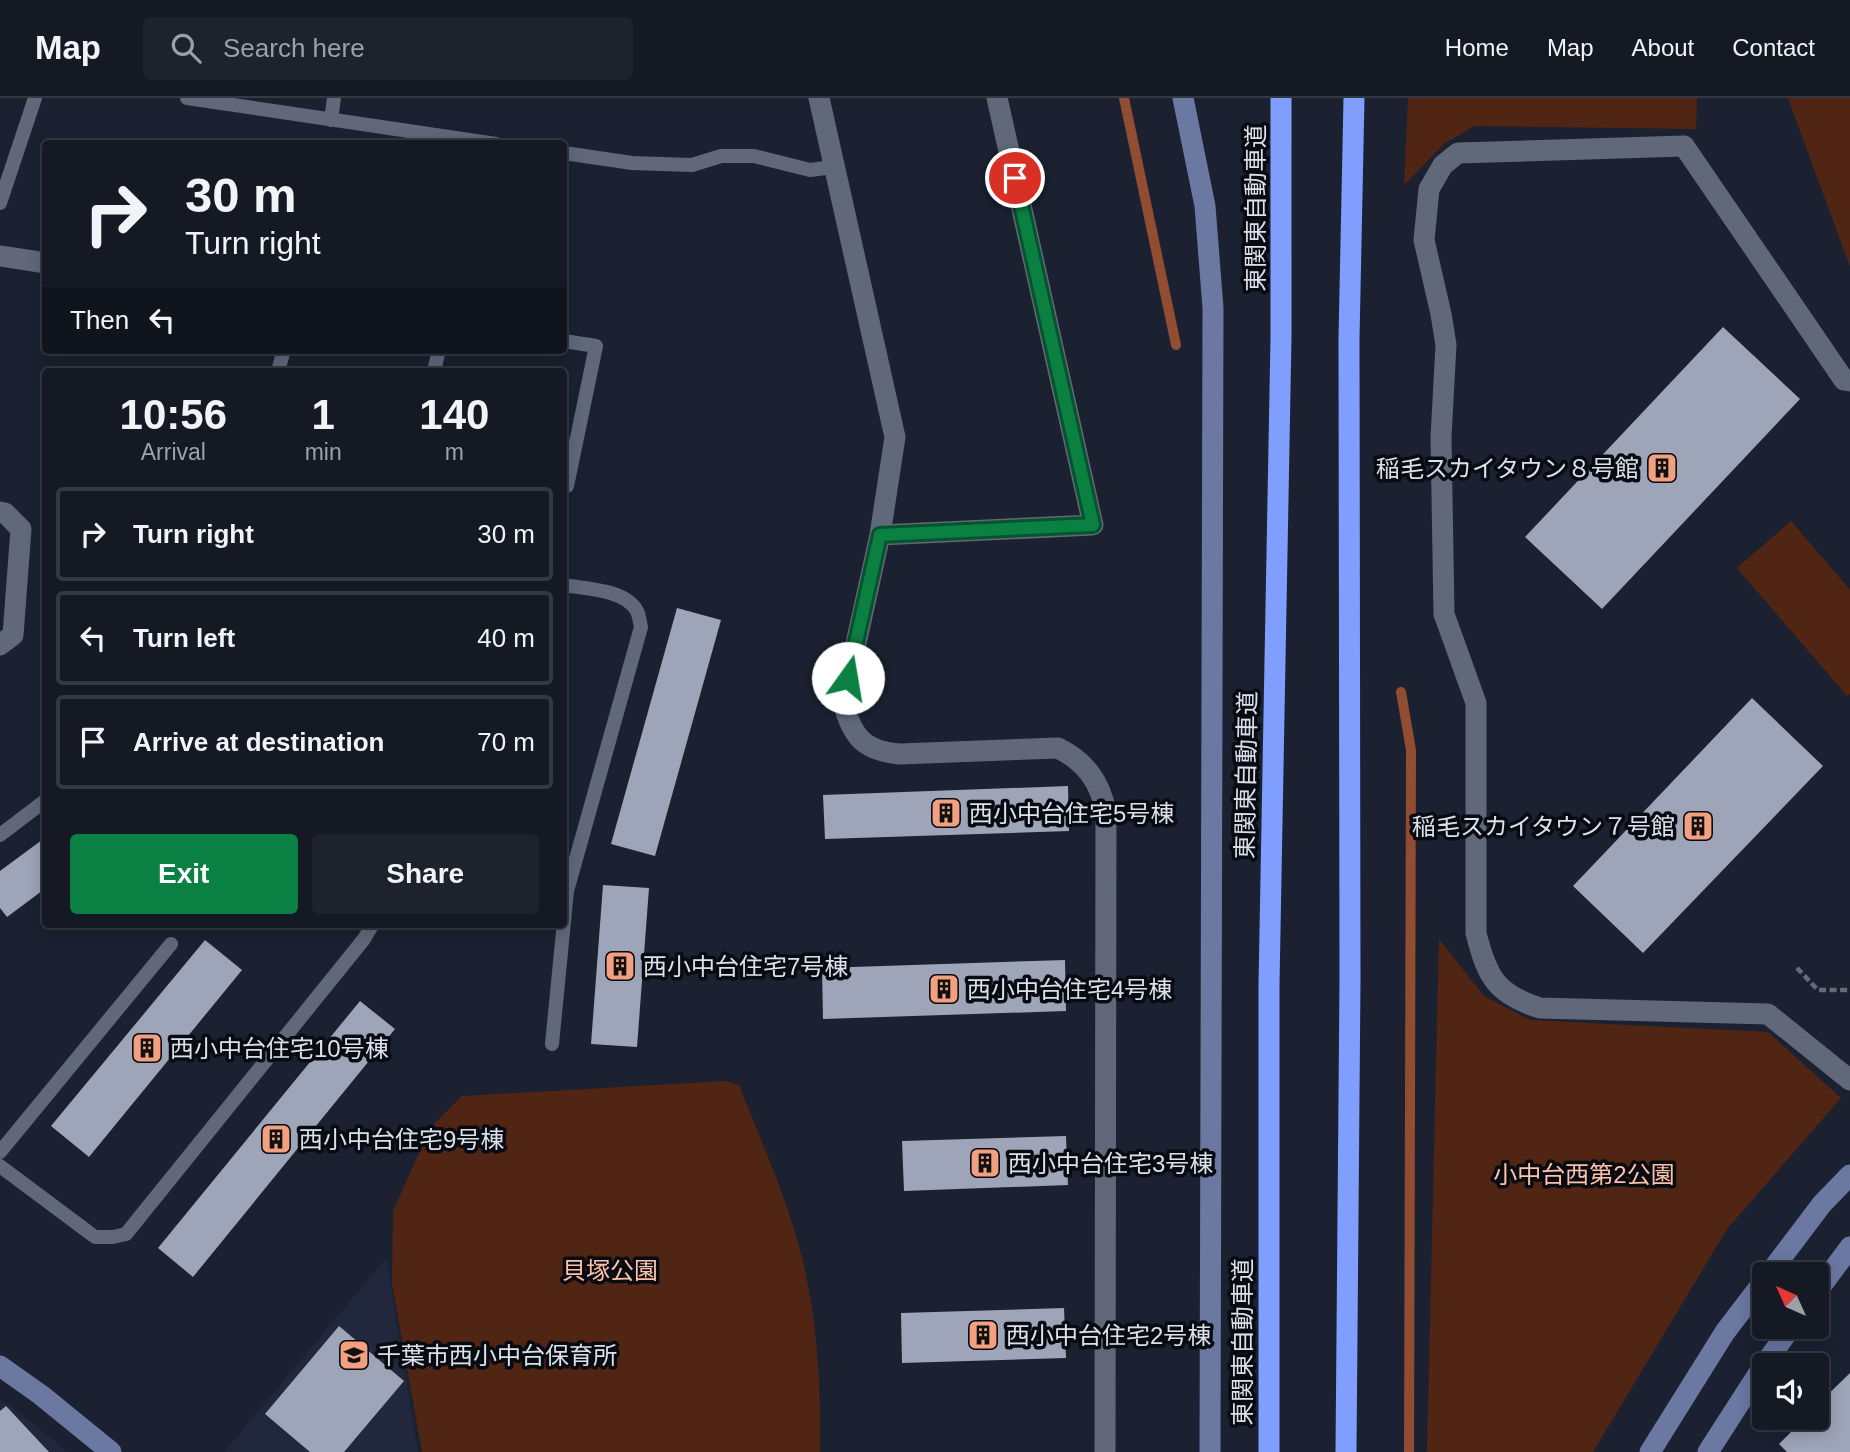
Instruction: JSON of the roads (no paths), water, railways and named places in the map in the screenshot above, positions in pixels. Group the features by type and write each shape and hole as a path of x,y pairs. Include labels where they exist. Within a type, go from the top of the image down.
{"highway":[{"name":"東関東自動車道","path":"1269,1452 1269,985 1282,98"},
{"path":"1346,1452 1350,993 1349,339 1354,98"}],"street":[{"path":"819,98 895,438 880,535 843,702 849,726 861,740 879,752 900,754 1058,748 1075,757 1091,774 1102,792 1106,812 1105,1452"},
{"path":"880,535 1093,525 997,98"},
{"path":"1183,98 1205,206 1213,308 1210,1452"},
{"path":"1850,380 1844,380 1684,146 1458,153 1443,165 1429,190 1424,240 1446,345 1441,437 1444,614 1476,703 1476,933 1491,979 1506,994 1540,1008 1768,1014 1850,1080"},
{"path":"0,256 42,262"},
{"path":"0,512 5,513 20,529 13,635 0,645"},
{"path":"1778,1262 1822,1204 1850,1175"},
{"path":"1829,1275 1850,1247"},
{"path":"1650,1452 1725,1332 1752,1297"},
{"path":"0,1366 41,1395 111,1452"},
{"path":"1708,1452 1752,1384"}],"lane":[{"path":"0,203 35,100 19,98"},
{"path":"187,98 468,140"},
{"path":"331,120 334,98"},
{"path":"567,153 632,163 692,165 721,156 754,156 810,170 834,167"},
{"path":"567,341 596,345 567,481"},
{"path":"567,585 614,594 627,601 637,611 641,627 567,891"},
{"path":"0,835 42,803"},
{"path":"0,1166 95,1237 126,1234 371,928"},
{"path":"552,1044 563,928"},
{"path":"0,1152 171,944"}],"waterway":[{"path":"1124,98 1176,345"},
{"path":"1401,692 1411,750 1409,1452"}],"place":[{"name":"稲毛スカイタウン８号館","path":"1662,468"},
{"name":"西小中台住宅5号棟","path":"946,813"},
{"name":"稲毛スカイタウン７号館","path":"1698,826"},
{"name":"西小中台住宅7号棟","path":"620,966"},
{"name":"西小中台住宅4号棟","path":"944,989"},
{"name":"西小中台住宅10号棟","path":"147,1048"},
{"name":"西小中台住宅9号棟","path":"276,1139"},
{"name":"西小中台住宅3号棟","path":"985,1163"},
{"name":"西小中台住宅2号棟","path":"983,1335"},
{"name":"千葉市西小中台保育所","path":"354,1355"}],"park label":[{"name":"小中台西第2公園","path":"1584,1174"},
{"name":"貝塚公園","path":"610,1270"}]}
